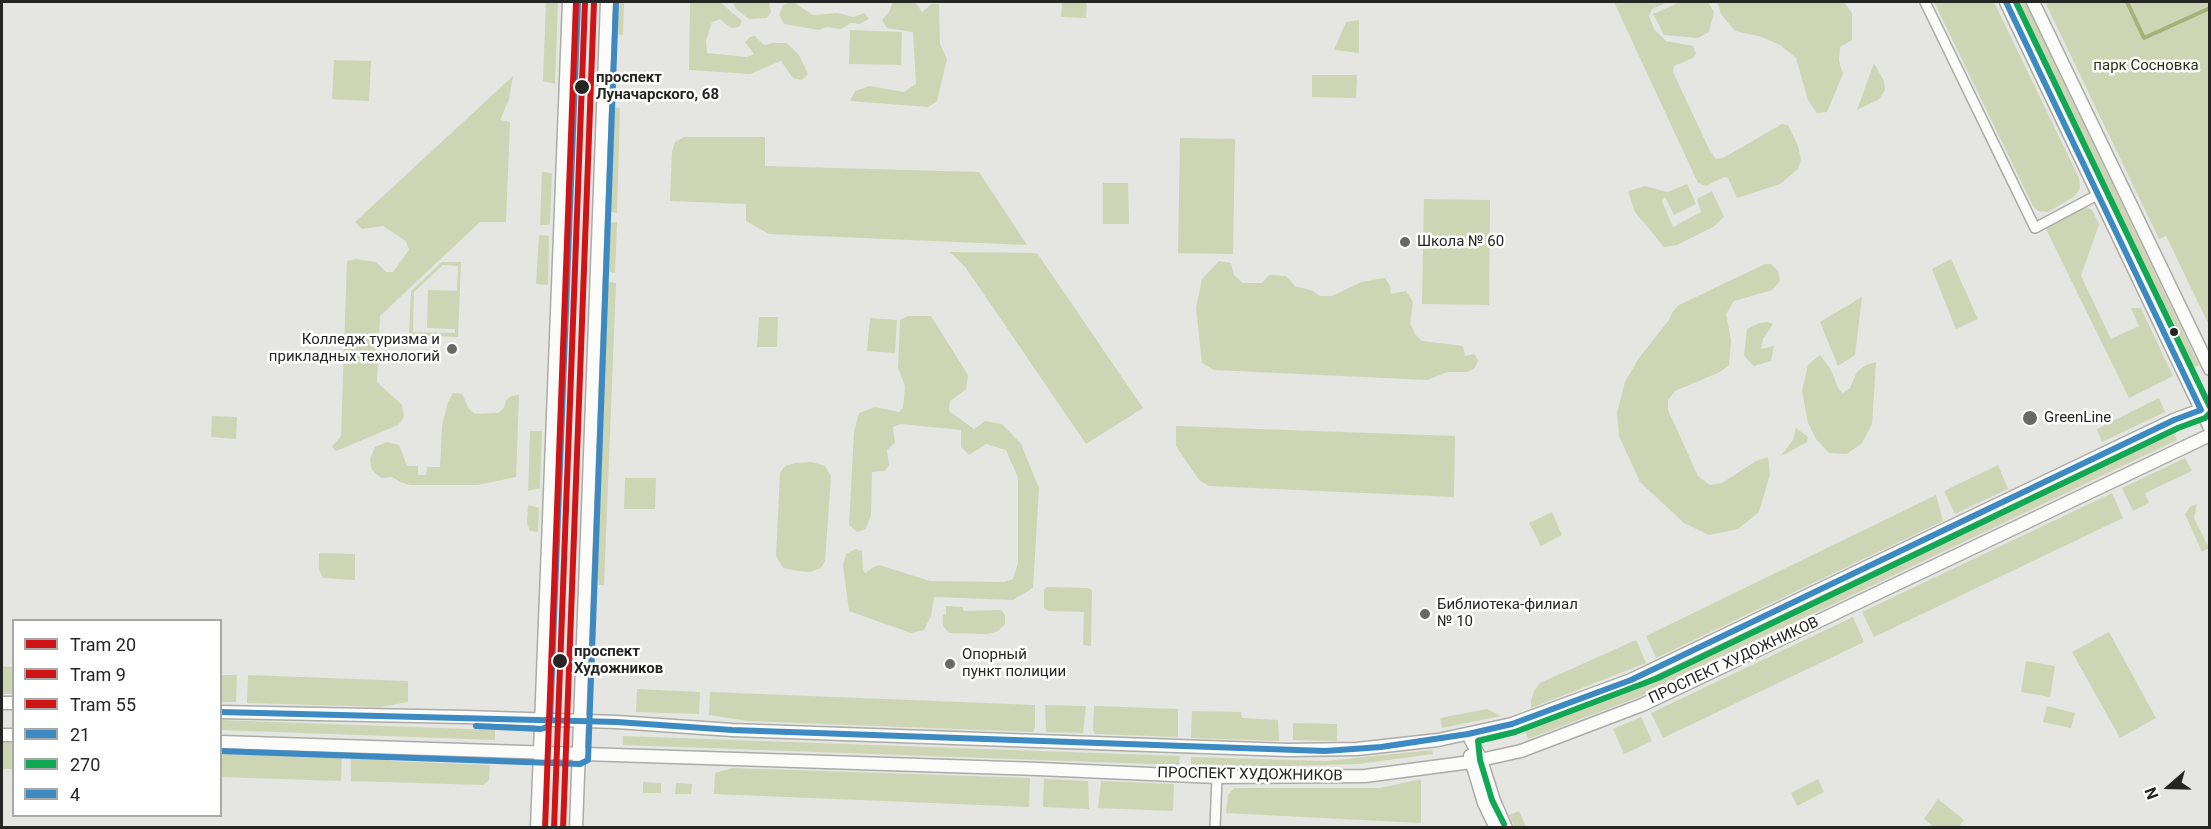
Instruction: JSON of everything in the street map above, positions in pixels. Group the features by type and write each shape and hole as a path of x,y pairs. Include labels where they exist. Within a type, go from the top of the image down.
{"street":[{"path":"537,828 569,2"},
{"path":"576,828 607,2"},
{"path":"1925,2 2035,228 2099,194"},
{"path":"2006,2 2205,410 2210,428"},
{"path":"2033,2 2210,369"},
{"name":"ПРОСПЕКТ ХУДОЖНИКОВ","path":"222,712 581,721 732,730 1316,751 1381,747 1468,734 1512,724 1654,670 2174,420 2205,410"},
{"name":"ПРОСПЕКТ ХУДОЖНИКОВ","path":"222,742 1217,777 1365,776 1476,761 1541,744 1650,702 2210,435"},
{"path":"1468,734 1484,803 1496,828"},
{"path":"1476,761 1506,828"},
{"path":"1215,828 1217,777"}],"green space":[{"path":"546,2 558,2 555,84 543,81"},
{"path":"616,2 624,2 623,35 615,34"},
{"path":"690,2 720,2 742,21 739,27 731,28 720,19 712,22 706,41 707,53 747,57 754,54 745,42 755,36 764,45 787,43 799,55 808,74 802,80 793,78 781,61 750,74 689,70"},
{"path":"733,2 769,2 771,12 767,18 749,19 735,8"},
{"path":"793,2 813,15 837,13 853,17 865,13 869,19 859,24 851,23 841,29 827,27 819,30 784,24 779,15 783,5"},
{"path":"893,2 915,2 922,12 932,4 939,4 940,44 947,59 937,101 928,107 850,101 855,91 870,86 904,92 916,84 913,32 887,28 882,20 889,12"},
{"path":"1062,2 1087,2 1086,18 1061,17"},
{"path":"1614,2 1668,2 1652,9 1649,16 1654,29 1666,41 1693,46 1696,53 1693,58 1674,66 1673,72 1710,151 1716,159 1723,158 1782,124 1788,125 1798,146 1801,159 1798,169 1780,184 1737,198 1728,178 1724,177 1706,186 1698,183"},
{"path":"1680,2 1708,2 1714,12 1709,32 1698,38 1664,35 1653,14"},
{"path":"1717,2 1844,2 1852,13 1852,40 1840,47 1839,61 1843,74 1827,112 1817,113 1808,100 1796,58 1780,45 1762,37 1735,31 1721,14"},
{"path":"1934,2 1994,2 2079,178 2080,188 2075,196 2048,212 2038,211 2033,206"},
{"path":"2016,2 2025,2 2199,365 2192,369"},
{"name":"парк Сосновка","path":"2045,2 2209,2 2209,325 2166,236 2159,239"},
{"path":"1359,20 1359,53 1334,50 1346,22"},
{"path":"850,30 902,32 901,65 849,64"},
{"path":"334,60 371,61 369,101 332,99"},
{"path":"1874,63 1884,81 1885,90 1879,99 1857,110"},
{"path":"1312,75 1357,75 1356,98 1312,97"},
{"path":"513,76 509,99 500,120 510,122 506,222 480,222 380,316 377,382 402,405 404,417 398,425 336,451 332,447 341,436 347,261 356,259 376,262 386,272 393,272 409,250 406,241 383,226 362,229 355,222"},
{"path":"612,107 620,108 617,213 608,211"},
{"path":"684,137 765,137 765,166 979,172 1027,245 769,234 746,221 746,204 670,201 672,152 675,142"},
{"path":"1180,138 1235,139 1233,254 1178,253"},
{"path":"542,172 552,173 550,224 546,225 540,225"},
{"path":"1103,183 1128,183 1129,224 1103,224"},
{"path":"1687,184 1696,204 1674,215 1665,197 1662,201 1673,227 1701,212 1697,199 1712,191 1724,217 1713,227 1677,245 1664,247 1635,212 1628,191 1645,186 1667,192"},
{"path":"1424,199 1490,200 1489,305 1422,304"},
{"path":"2084,206 2092,210 2099,224 2081,276 2111,339 2139,326 2131,308 2141,308 2173,376 2129,398 2046,229"},
{"path":"617,222 615,273 606,271 608,223"},
{"path":"539,235 549,236 548,285 536,284"},
{"path":"950,252 1037,253 1143,408 1086,444 966,268"},
{"path":"1951,259 1978,319 1956,329 1932,269"},
{"path":"1219,261 1231,263 1234,275 1243,283 1262,283 1269,275 1286,276 1295,286 1311,290 1320,296 1332,296 1361,282 1385,278 1390,286 1391,294 1406,291 1413,302 1410,323 1415,334 1422,341 1463,346 1465,356 1474,354 1478,360 1475,368 1467,372 1448,372 1427,380 1214,370 1202,363 1196,308 1202,279"},
{"path":"442,262 461,262 458,337 409,335 411,291","holes":["443,265 458,266 457,291 428,290 427,328 455,329 455,333 413,332 414,292"]},
{"path":"1765,264 1771,264 1778,271 1780,281 1772,290 1734,301 1726,314 1731,340 1729,365 1720,372 1675,391 1668,400 1668,410 1698,476 1710,485 1722,483 1756,461 1768,457 1770,474 1759,512 1738,529 1709,535 1684,523 1640,482 1619,436 1617,413 1625,382 1639,358 1669,320 1673,311 1679,305"},
{"path":"606,283 616,283 604,585 599,585 596,566"},
{"path":"1862,297 1855,355 1838,366 1820,322"},
{"path":"908,316 931,316 968,375 966,389 950,401 949,411 974,429 985,421 1002,424 1021,444 1039,488 1033,588 1013,600 934,597 931,616 924,630 911,633 849,611 843,565 846,554 856,549 862,551 863,571 866,573 879,565 930,581 1004,582 1013,579 1018,563 1018,478 1006,450 986,444 969,455 961,447 961,430 901,424 893,427 895,443 887,450 889,465 885,471 872,472 871,515 866,529 857,532 849,525 854,432 859,413 875,407 899,412 903,408 905,386 898,368 900,320"},
{"path":"759,317 778,317 777,347 757,347"},
{"path":"870,318 897,320 895,353 867,351"},
{"path":"1759,323 1773,324 1763,339 1761,349 1774,346 1771,361 1754,366 1744,356 1747,329"},
{"path":"1820,355 1843,393 1850,388 1857,372 1866,365 1876,362 1872,424 1862,443 1847,454 1829,453 1816,439 1808,423 1802,391 1808,365"},
{"path":"453,393 462,394 469,409 475,414 498,413 504,408 506,400 511,396 519,395 516,477 478,485 410,485 392,477 381,478 372,470 370,459 375,447 387,442 399,445 407,466 418,466 418,475 426,475 427,467 440,467 442,426 448,402"},
{"path":"2159,398 2165,412 2102,442 2097,429"},
{"path":"212,416 237,417 236,439 211,437"},
{"path":"1176,426 1455,436 1454,497 1209,486 1199,480 1176,446"},
{"path":"1796,428 1808,437 1807,442 1781,456 1793,440"},
{"path":"530,431 542,431 540,488 528,491"},
{"path":"2173,431 2177,440 1639,697 1528,739 1525,730 1634,689"},
{"path":"2185,458 2192,471 2145,493 2149,503 2133,511 2122,488"},
{"path":"812,462 825,466 831,476 825,561 821,568 810,572 783,568 776,556 780,473 785,466"},
{"path":"1998,465 2008,489 1955,514 1944,491"},
{"path":"625,478 656,478 655,509 624,509"},
{"path":"2112,493 2123,518 1874,637 1862,612"},
{"path":"1936,495 1943,521 1656,658 1646,636"},
{"path":"2197,504 2194,518 2209,548 2202,552 2185,514 2190,507"},
{"path":"528,505 539,508 538,532 530,531 527,523"},
{"path":"1552,512 1562,535 1541,546 1529,523"},
{"path":"319,553 355,554 355,580 323,578 319,570"},
{"path":"1047,587 1092,590 1091,646 1083,645 1084,612 1048,611 1044,608 1044,590"},
{"path":"946,606 963,607 963,611 1001,610 1005,615 1005,624 998,631 988,634 949,633 943,626"},
{"path":"1853,617 1864,642 1663,738 1651,713"},
{"path":"2109,632 2156,718 2120,738 2072,652"},
{"path":"1636,640 1646,663 1531,708 1534,691 1540,683"},
{"path":"2026,661 2055,666 2050,697 2021,692"},
{"path":"2,666 12,667 12,694 2,694"},
{"path":"222,675 237,675 236,702 222,702"},
{"path":"248,675 408,681 408,702 381,707 247,703"},
{"path":"637,689 700,692 699,714 636,712"},
{"path":"710,692 1035,705 1035,727 1033,732 748,721 709,715"},
{"path":"1045,705 1086,706 1083,733 1046,732"},
{"path":"1094,706 1178,709 1178,737 1095,734 1093,730"},
{"path":"2047,706 2075,713 2071,728 2043,722"},
{"path":"1487,709 1501,716 1442,728 1440,718"},
{"path":"1192,711 1241,712 1242,718 1278,720 1279,741 1191,738"},
{"path":"1641,717 1652,741 1624,754 1613,729"},
{"path":"222,720 495,730 495,740 222,730"},
{"path":"1293,723 1337,724 1337,741 1293,740"},
{"path":"623,736 1180,756 1179,765 623,745"},
{"path":"2,742 12,742 12,769 2,769"},
{"path":"222,749 342,753 341,781 222,777"},
{"path":"1432,750 1433,754 1359,764 1191,766 1191,757 1326,761"},
{"path":"351,754 371,754 391,761 490,765 489,780 483,785 351,781"},
{"path":"733,768 1030,778 1029,807 714,794 715,773"},
{"path":"1044,779 1088,781 1089,809 1043,807"},
{"path":"1421,779 1421,823 1226,813 1228,795 1234,788 1380,788"},
{"path":"1818,779 1824,792 1797,806 1791,793"},
{"path":"1101,781 1174,784 1173,811 1098,808"},
{"path":"643,782 661,783 661,793 643,793"},
{"path":"676,783 692,784 691,794 675,794"},
{"path":"1938,799 1964,820 1959,827 1934,827 1924,819"},
{"path":"1519,811 1526,827 1515,827 1509,815"}],"waterway":[{"path":"2127,2 2144,38 2210,8"}],"tram line":[{"name":"55","path":"545,828 576,2"},
{"name":"20","path":"554,828 585,2"},
{"name":"9","path":"563,828 594,2"}],"transit line":[{"name":"4","path":"476,726 541,729 547,727 550,721 578,2"},
{"name":"4","path":"222,751 580,764 588,760 616,2"},
{"name":"21","path":"222,712 617,722 732,730 1325,751 1381,747 1468,734 1512,724 1631,680 2174,420 2201,410 2006,2"},
{"name":"270","path":"2016,2 2210,407"},
{"name":"270","path":"1504,824 1492,800 1480,760 1478,741 1515,732 1658,678 2178,428 2205,418 2210,413"}],"place":[{"name":"проспект Луначарского, 68","path":"582,87"},
{"name":"Школа № 60","path":"1405,242"},
{"name":"Колледж туризма и прикладных технологий","path":"452,349"},
{"name":"GreenLine","path":"2030,418"},
{"name":"Библиотека-филиал № 10","path":"1425,614"},
{"name":"проспект Художников","path":"560,661"},
{"name":"Опорный пункт полиции","path":"950,664"}]}
